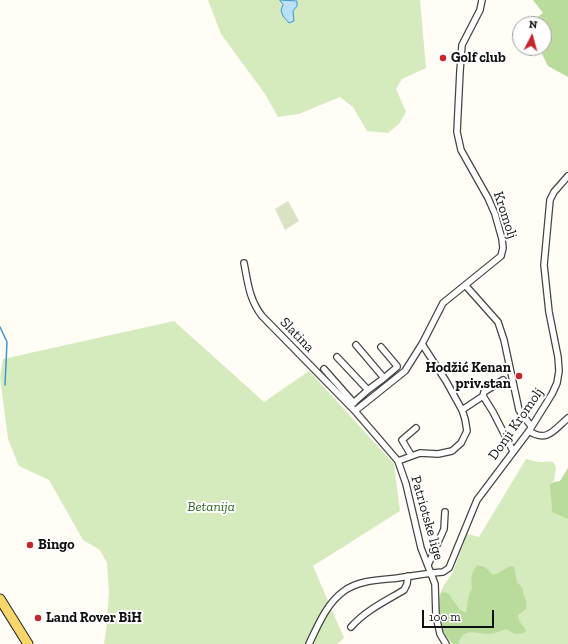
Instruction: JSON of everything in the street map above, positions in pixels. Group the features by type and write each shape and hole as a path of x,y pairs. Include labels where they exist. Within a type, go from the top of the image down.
{"main road":[{"path":"0,599 28,644"}],"street":[{"name":"Kromolj","path":"355,411 405,371 422,344 443,303 502,256 502,239 490,203 461,150 457,132 462,45 480,10 482,0"},
{"name":"Donji Kromolj","path":"431,573 443,572 449,568 477,500 530,429 552,394 557,383 559,371 558,357 549,312 544,265 550,200 554,192 568,176"},
{"name":"Slatina","path":"244,262 253,300 262,316 352,404 355,411"},
{"path":"466,286 498,322 504,340 519,410 530,429 540,437 545,436 568,418"},
{"path":"398,461 420,453 444,453 452,451 461,443 466,431 465,419 462,410 446,381 422,344"},
{"path":"356,345 384,378"},
{"path":"324,369 352,404 397,367 381,347"},
{"path":"337,357 368,390"},
{"path":"462,410 483,396 484,392 503,380"},
{"path":"483,396 513,451"},
{"name":"Patriotske lige","path":"355,411 398,461 406,484 421,548 434,579 436,590 435,607 437,622 440,634 446,644"},
{"path":"411,456 402,440 416,428"},
{"path":"428,565 444,529 445,512"},
{"path":"309,644 328,609 336,598 344,591 362,584 431,573"},
{"path":"351,627 357,620 370,610 404,590 408,584 408,576"}],"green space":[{"path":"208,0 420,0 426,68 402,79 396,89 406,112 399,124 388,133 367,131 353,107 340,97 299,114 278,117 265,94 221,34"},
{"path":"533,0 568,0 568,77 548,66 543,56 552,56 552,16 539,16 543,13"},
{"path":"288,201 299,221 285,230 275,209"},
{"name":"Betanija","path":"174,321 264,402 309,371 394,464 400,511 313,566 344,638 337,644 104,644 109,593 107,563 100,550 83,540 49,480 19,466 8,439 0,377 3,359"},
{"path":"526,459 540,462 553,462 556,467 554,481 550,484 550,488 563,496 568,483 568,644 452,644 443,631 439,617 438,609 440,594 452,573 467,534 479,537"},
{"path":"568,468 568,519 552,512 550,484 560,481"},
{"path":"477,565 485,567 493,575 511,566 514,567 517,582 523,589 526,603 526,609 518,615 519,621 526,630 524,633 515,634 506,629 490,634 470,632 463,635 458,644 453,644 448,638 444,632 440,620 441,592 448,593 459,609 466,613 468,597 472,589 473,573"}],"water":[{"path":"280,0 297,1 297,6 293,11 294,21 289,23 283,16 281,10 283,5"}],"waterway":[{"path":"0,327 7,342 5,385"}],"place":[{"name":"Golf club","path":"443,58"},
{"name":"Hodžić Kenan priv.stan","path":"519,376"},
{"name":"Bingo","path":"30,545"},
{"name":"Land Rover BiH","path":"38,618"}]}
